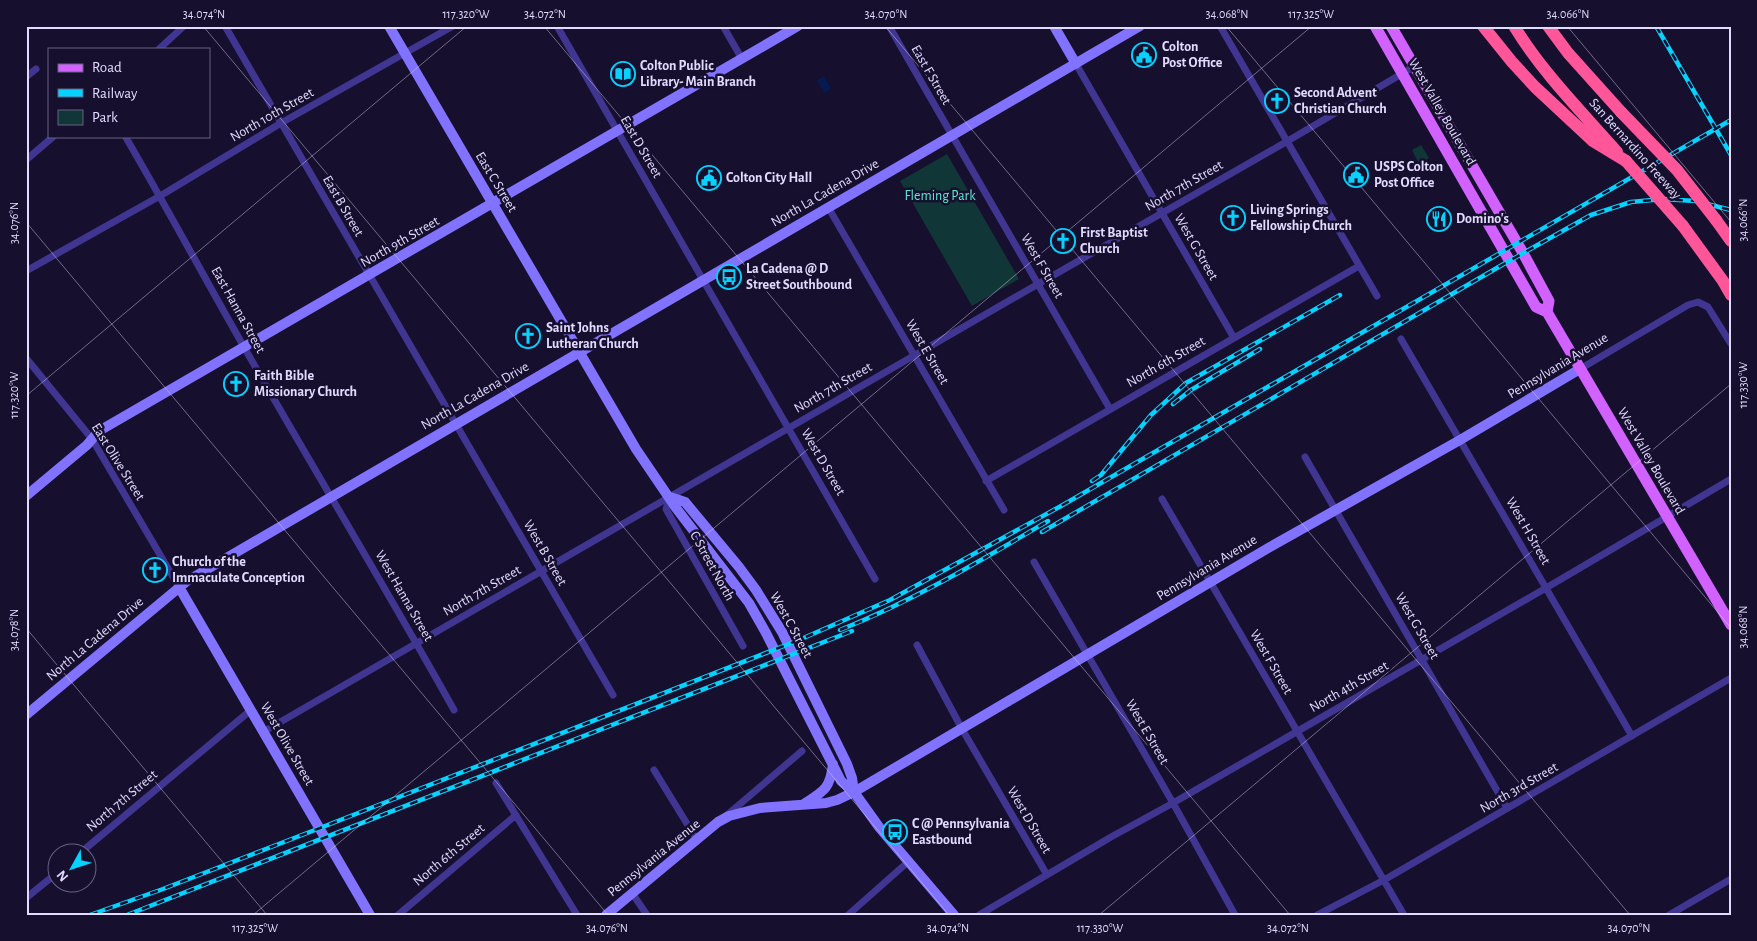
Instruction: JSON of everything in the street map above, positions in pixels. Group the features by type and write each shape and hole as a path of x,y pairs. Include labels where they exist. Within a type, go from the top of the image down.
{"highway":[{"path":"1483,26 1524,74 1597,138"},
{"name":"San Bernardino Freeway","path":"1514,26 1526,46 1597,138 1626,161 1683,226 1731,295"},
{"name":"San Bernardino Freeway","path":"1548,26 1568,53 1677,170 1731,241"}],"main road":[{"name":"West Valley Boulevard","path":"1375,26 1536,307 1547,312 1731,626"},
{"name":"West Valley Boulevard","path":"1391,26 1550,301 1547,312"},
{"path":"1455,168 1465,174 1479,197 1485,199 1490,196"}],"street":[{"path":"160,48 184,26"},
{"name":"East B Street","path":"225,26 455,423"},
{"name":"East C Street","path":"390,26 580,352"},
{"name":"North 10th Street","path":"26,271 160,196 281,123 453,26"},
{"name":"East D Street","path":"557,26 703,280"},
{"path":"723,26 742,59"},
{"name":"North 9th Street","path":"26,496 99,431 798,26"},
{"name":"East F Street","path":"889,26 952,136"},
{"path":"1054,26 1076,64"},
{"name":"North La Cadena Drive","path":"26,715 179,587 455,423 1140,26"},
{"path":"1220,26 1377,296"},
{"name":"West G Street","path":"1076,64 1234,338"},
{"name":"North 7th Street","path":"264,732 1415,66"},
{"path":"26,77 36,69"},
{"name":"West F Street","path":"952,136 1110,409"},
{"path":"26,160 52,138"},
{"name":"East Hanna Street","path":"126,138 244,347 331,496"},
{"name":"West E Street","path":"828,207 1004,510"},
{"name":"North 6th Street","path":"986,480 1359,266"},
{"name":"West D Street","path":"703,280 875,579"},
{"name":"Pennsylvania Avenue","path":"718,822 741,812 760,808 826,804 854,792 1336,509 1460,440 1688,304 1698,302 1708,307 1731,344"},
{"name":"West H Street","path":"1401,338 1632,736"},
{"name":"West C Street","path":"580,352 641,456 676,508 749,603 841,780 854,792 879,827 954,915"},
{"name":"East Olive Street","path":"26,358 92,439 179,587"},
{"name":"West B Street","path":"455,423 614,695"},
{"name":"West G Street","path":"1305,457 1508,808"},
{"name":"North 4th Street","path":"979,915 1111,837 1298,732 1731,479"},
{"name":"West Hanna Street","path":"331,496 454,710"},
{"name":"West C Street","path":"670,497 685,502 694,512 739,567 772,616 847,764 854,792"},
{"name":"C Street North","path":"670,497 666,509 743,646"},
{"name":"West F Street","path":"1162,499 1404,915"},
{"name":"West E Street","path":"1034,562 1173,803 1235,915"},
{"name":"West Olive Street","path":"179,587 370,915"},
{"name":"West D Street","path":"917,645 962,728 1047,875"},
{"name":"North 3rd Street","path":"1317,915 1384,880 1731,678"},
{"name":"North 7th Street","path":"91,844 251,710"},
{"name":"Pennsylvania Avenue","path":"606,915 802,751"},
{"path":"803,805 825,789 831,780 833,764"},
{"path":"654,770 697,840"},
{"path":"496,783 577,915"},
{"name":"North 6th Street","path":"398,915 516,815"},
{"path":"848,915 909,861"},
{"path":"1669,915 1731,879"},
{"path":"26,898 48,880"},
{"path":"632,894 648,915"}],"green space":[{"path":"1421,145 1429,158 1419,164 1412,150"},
{"name":"Fleming Park","path":"947,154 1019,279 972,306 900,181"}],"water":[{"path":"824,76 831,89 824,93 817,80"}],"railway":[{"path":"1656,26 1731,155"},
{"path":"90,915 163,889 799,640 890,600 1061,506 1731,120"},
{"path":"1042,532 1591,215 1631,202 1663,199 1695,201 1731,210"},
{"path":"1092,481 1101,475 1151,415 1186,383 1340,295"},
{"path":"1173,404 1191,390 1260,349"},
{"path":"840,630 920,593 1048,521"},
{"path":"127,915 852,631"}],"place":[{"name":"Colton Post Office","path":"1144,55"},
{"name":"Colton Public Library- Main Branch","path":"623,74"},
{"name":"Second Advent Christian Church","path":"1277,101"},
{"name":"USPS Colton Post Office","path":"1356,175"},
{"name":"Colton City Hall","path":"709,178"},
{"name":"Living Springs Fellowship Church","path":"1233,218"},
{"name":"Domino's","path":"1439,219"},
{"name":"First Baptist Church","path":"1063,241"},
{"name":"La Cadena @ D Street Southbound","path":"729,277"},
{"name":"Saint Johns Lutheran Church","path":"528,336"},
{"name":"Faith Bible Missionary Church","path":"236,384"},
{"name":"Church of the Immaculate Conception","path":"155,570"},
{"name":"C @ Pennsylvania Eastbound","path":"895,832"}]}
